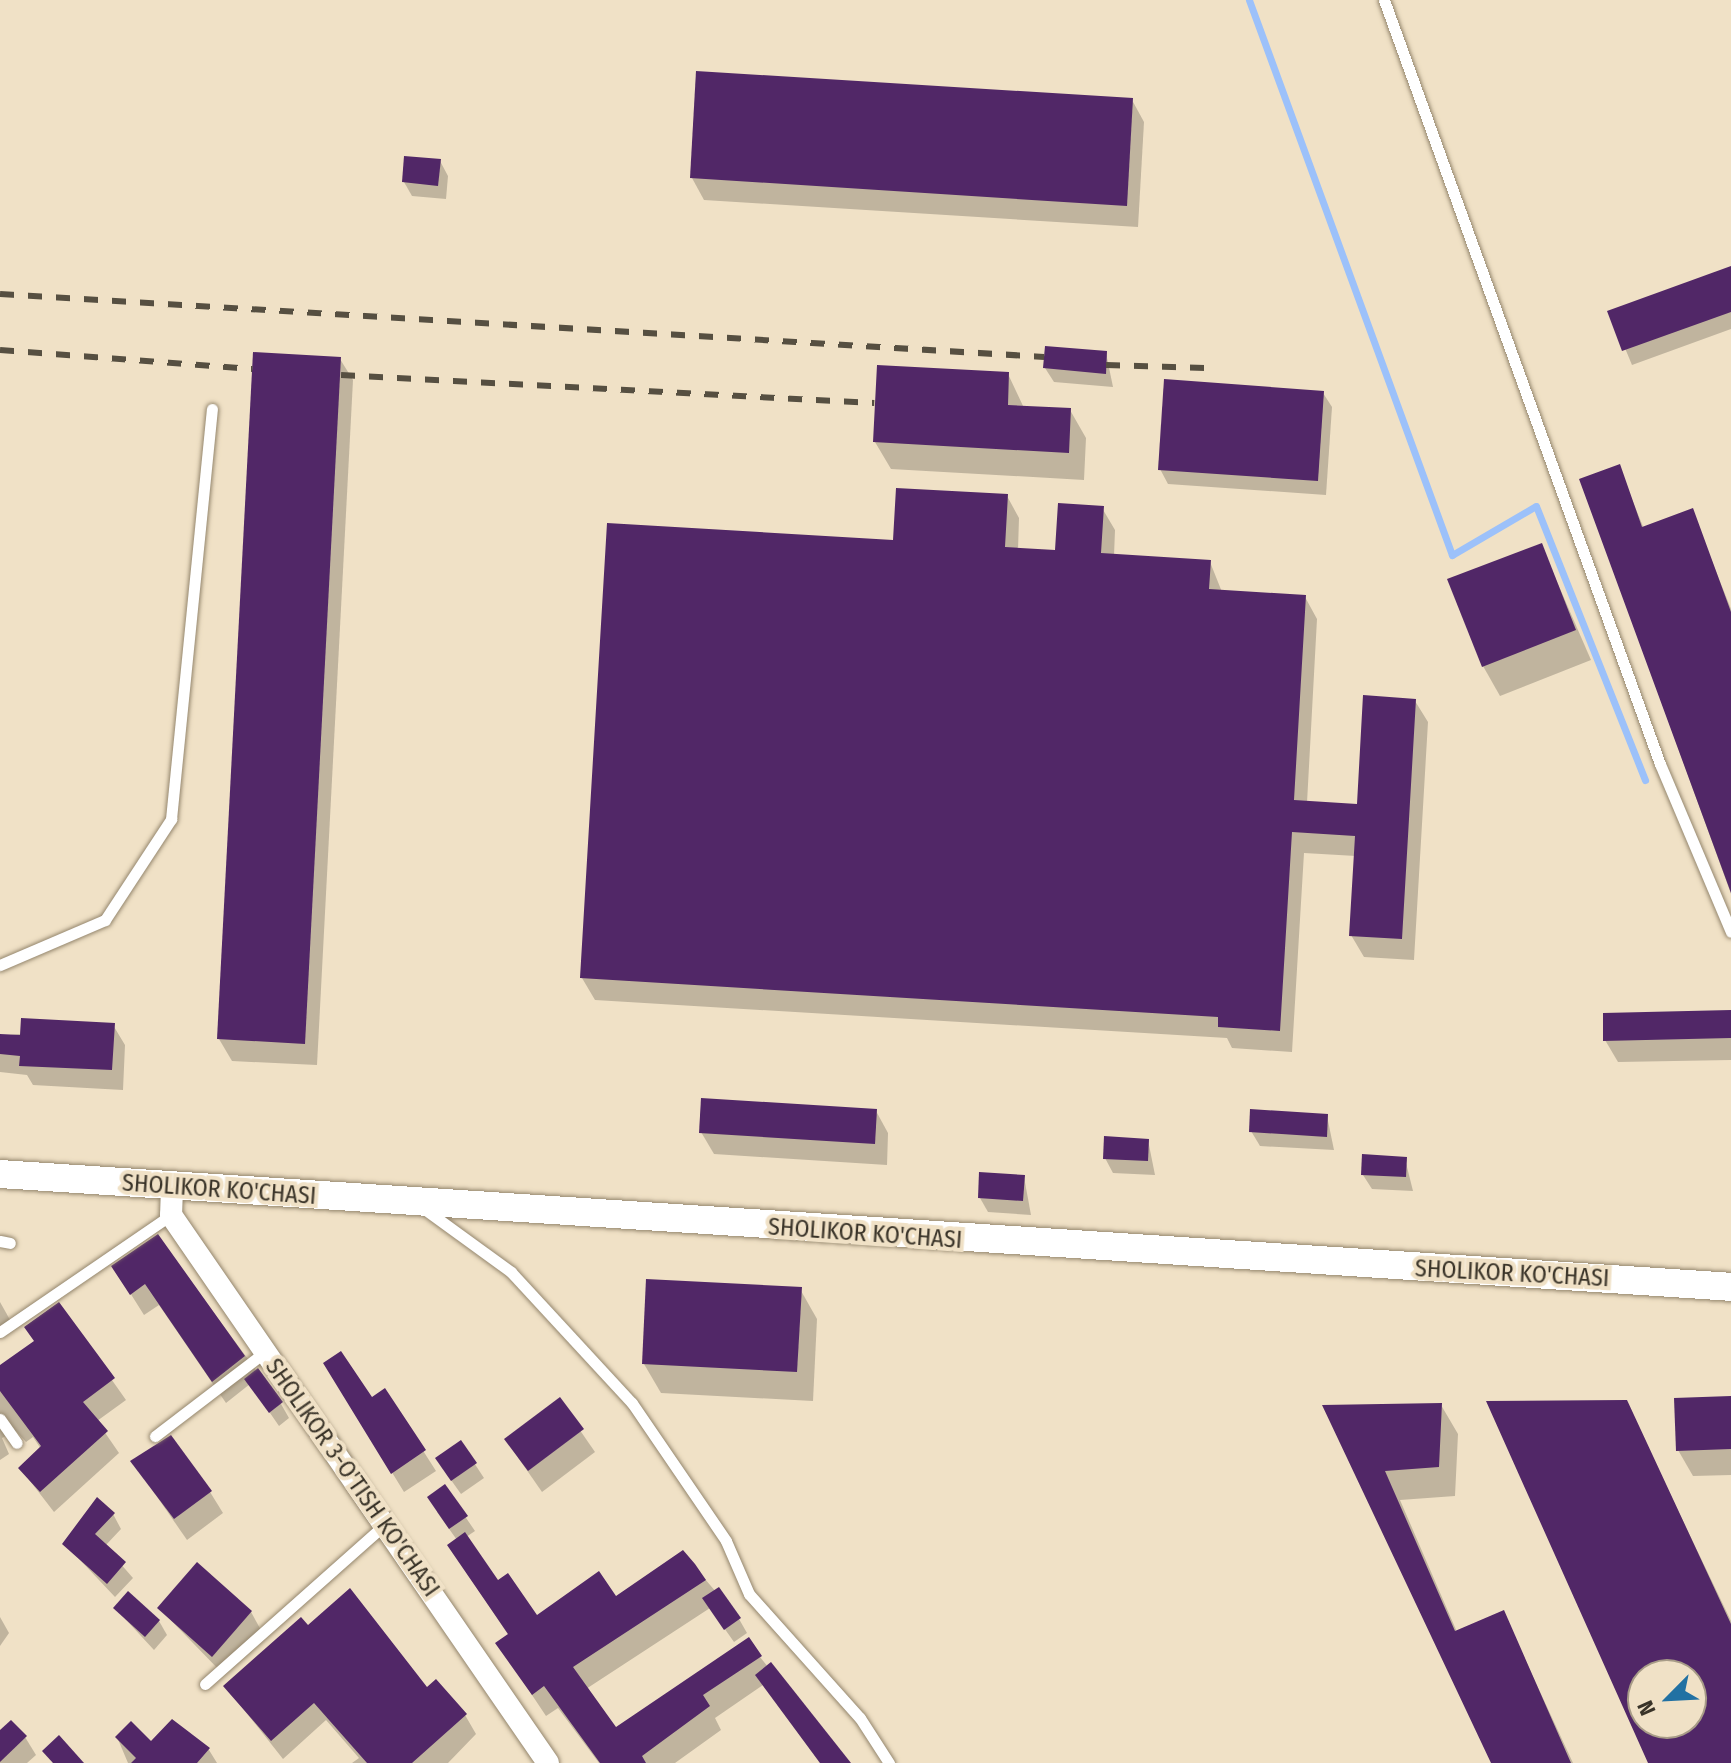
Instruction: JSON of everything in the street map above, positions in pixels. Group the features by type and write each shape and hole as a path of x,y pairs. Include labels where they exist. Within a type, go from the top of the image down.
{"street":[{"name":"SHOLIKOR KO'CHASI","path":"0,1174 172,1202 416,1203 1731,1287"},
{"name":"SHOLIKOR 3-O'TISH KO'CHASI","path":"172,1202 265,1352 548,1763"}],"lane":[{"path":"1384,0 1660,764 1731,932"},
{"path":"0,965 105,920 171,819 212,409"},
{"path":"0,1332 172,1202"},
{"path":"416,1203 511,1272 632,1403 726,1541 749,1594 889,1763"},
{"path":"155,1436 265,1352"},
{"path":"0,1419 17,1443"},
{"path":"205,1684 384,1525"}],"building":[{"path":"696,71 1133,98 1127,206 690,178"},
{"path":"404,156 441,159 438,186 402,182"},
{"path":"1731,266 1731,312 1622,351 1607,311"},
{"path":"1045,346 1107,351 1106,374 1043,368"},
{"path":"253,352 341,357 305,1044 217,1039"},
{"path":"877,365 1009,372 1008,405 1071,408 1069,453 873,442"},
{"path":"1164,379 1324,391 1318,481 1158,470"},
{"path":"1620,464 1642,527 1693,508 1731,612 1731,893 1579,479"},
{"path":"896,488 1008,494 1005,547 1055,550 1058,503 1104,506 1101,553 1211,560 1209,589 1306,595 1294,800 1357,804 1363,695 1416,699 1402,939 1349,936 1355,836 1292,832 1280,1031 1218,1027 1218,1017 580,978 607,523 893,540"},
{"path":"1542,543 1576,630 1482,667 1447,579"},
{"path":"1731,1010 1731,1038 1603,1041 1603,1013"},
{"path":"21,1018 115,1023 112,1070 19,1066 20,1056 0,1054 0,1034 20,1035"},
{"path":"701,1098 877,1109 875,1144 699,1133"},
{"path":"1250,1109 1328,1114 1327,1137 1249,1132"},
{"path":"1104,1136 1149,1139 1148,1161 1103,1159"},
{"path":"1362,1154 1407,1157 1406,1177 1361,1175"},
{"path":"979,1172 1025,1175 1023,1201 978,1198"},
{"path":"158,1234 245,1356 212,1382 145,1284 130,1295 111,1266"},
{"path":"646,1279 802,1287 797,1372 642,1364"},
{"path":"59,1302 115,1378 83,1402 108,1431 40,1492 18,1468 41,1446 0,1391 0,1365 34,1341 24,1327"},
{"path":"341,1351 372,1397 385,1388 426,1450 391,1474 323,1363"},
{"path":"258,1368 283,1402 269,1413 244,1379"},
{"path":"1731,1396 1731,1449 1676,1451 1674,1398"},
{"path":"560,1397 584,1429 528,1471 504,1439"},
{"path":"1627,1400 1731,1624 1731,1763 1648,1763 1637,1739 1707,1739 1707,1659 1627,1659 1627,1716 1486,1401"},
{"path":"1442,1403 1439,1467 1385,1471 1455,1631 1504,1610 1571,1763 1491,1763 1322,1405"},
{"path":"171,1435 212,1491 174,1519 130,1461"},
{"path":"461,1440 477,1463 451,1481 435,1458"},
{"path":"445,1484 468,1516 449,1529 427,1497"},
{"path":"97,1497 115,1513 95,1534 126,1562 107,1584 62,1544"},
{"path":"465,1532 498,1580 508,1573 537,1615 599,1571 616,1596 683,1550 695,1564 706,1580 573,1667 616,1727 749,1637 762,1656 703,1695 710,1706 642,1756 646,1763 600,1763 544,1686 532,1695 495,1643 508,1634 447,1545"},
{"path":"197,1562 252,1611 212,1657 157,1608"},
{"path":"719,1587 741,1618 724,1630 702,1598"},
{"path":"350,1588 427,1687 436,1679 467,1714 412,1763 367,1763 314,1703 271,1741 223,1686 301,1617 308,1625"},
{"path":"128,1591 160,1620 145,1637 113,1608"},
{"path":"771,1662 851,1763 820,1763 755,1675"},
{"path":"172,1719 210,1748 197,1763 131,1763 136,1758 115,1737 131,1721 151,1741"},
{"path":"11,1720 27,1736 0,1762 0,1730"},
{"path":"59,1735 84,1763 53,1763 42,1751"}],"waterway":[{"path":"1249,0 1452,555 1536,506 1645,780"}],"railway":[{"path":"0,294 1044,357"},
{"path":"0,350 252,369"},
{"path":"1106,365 1205,368"},
{"path":"341,375 874,403"}]}
